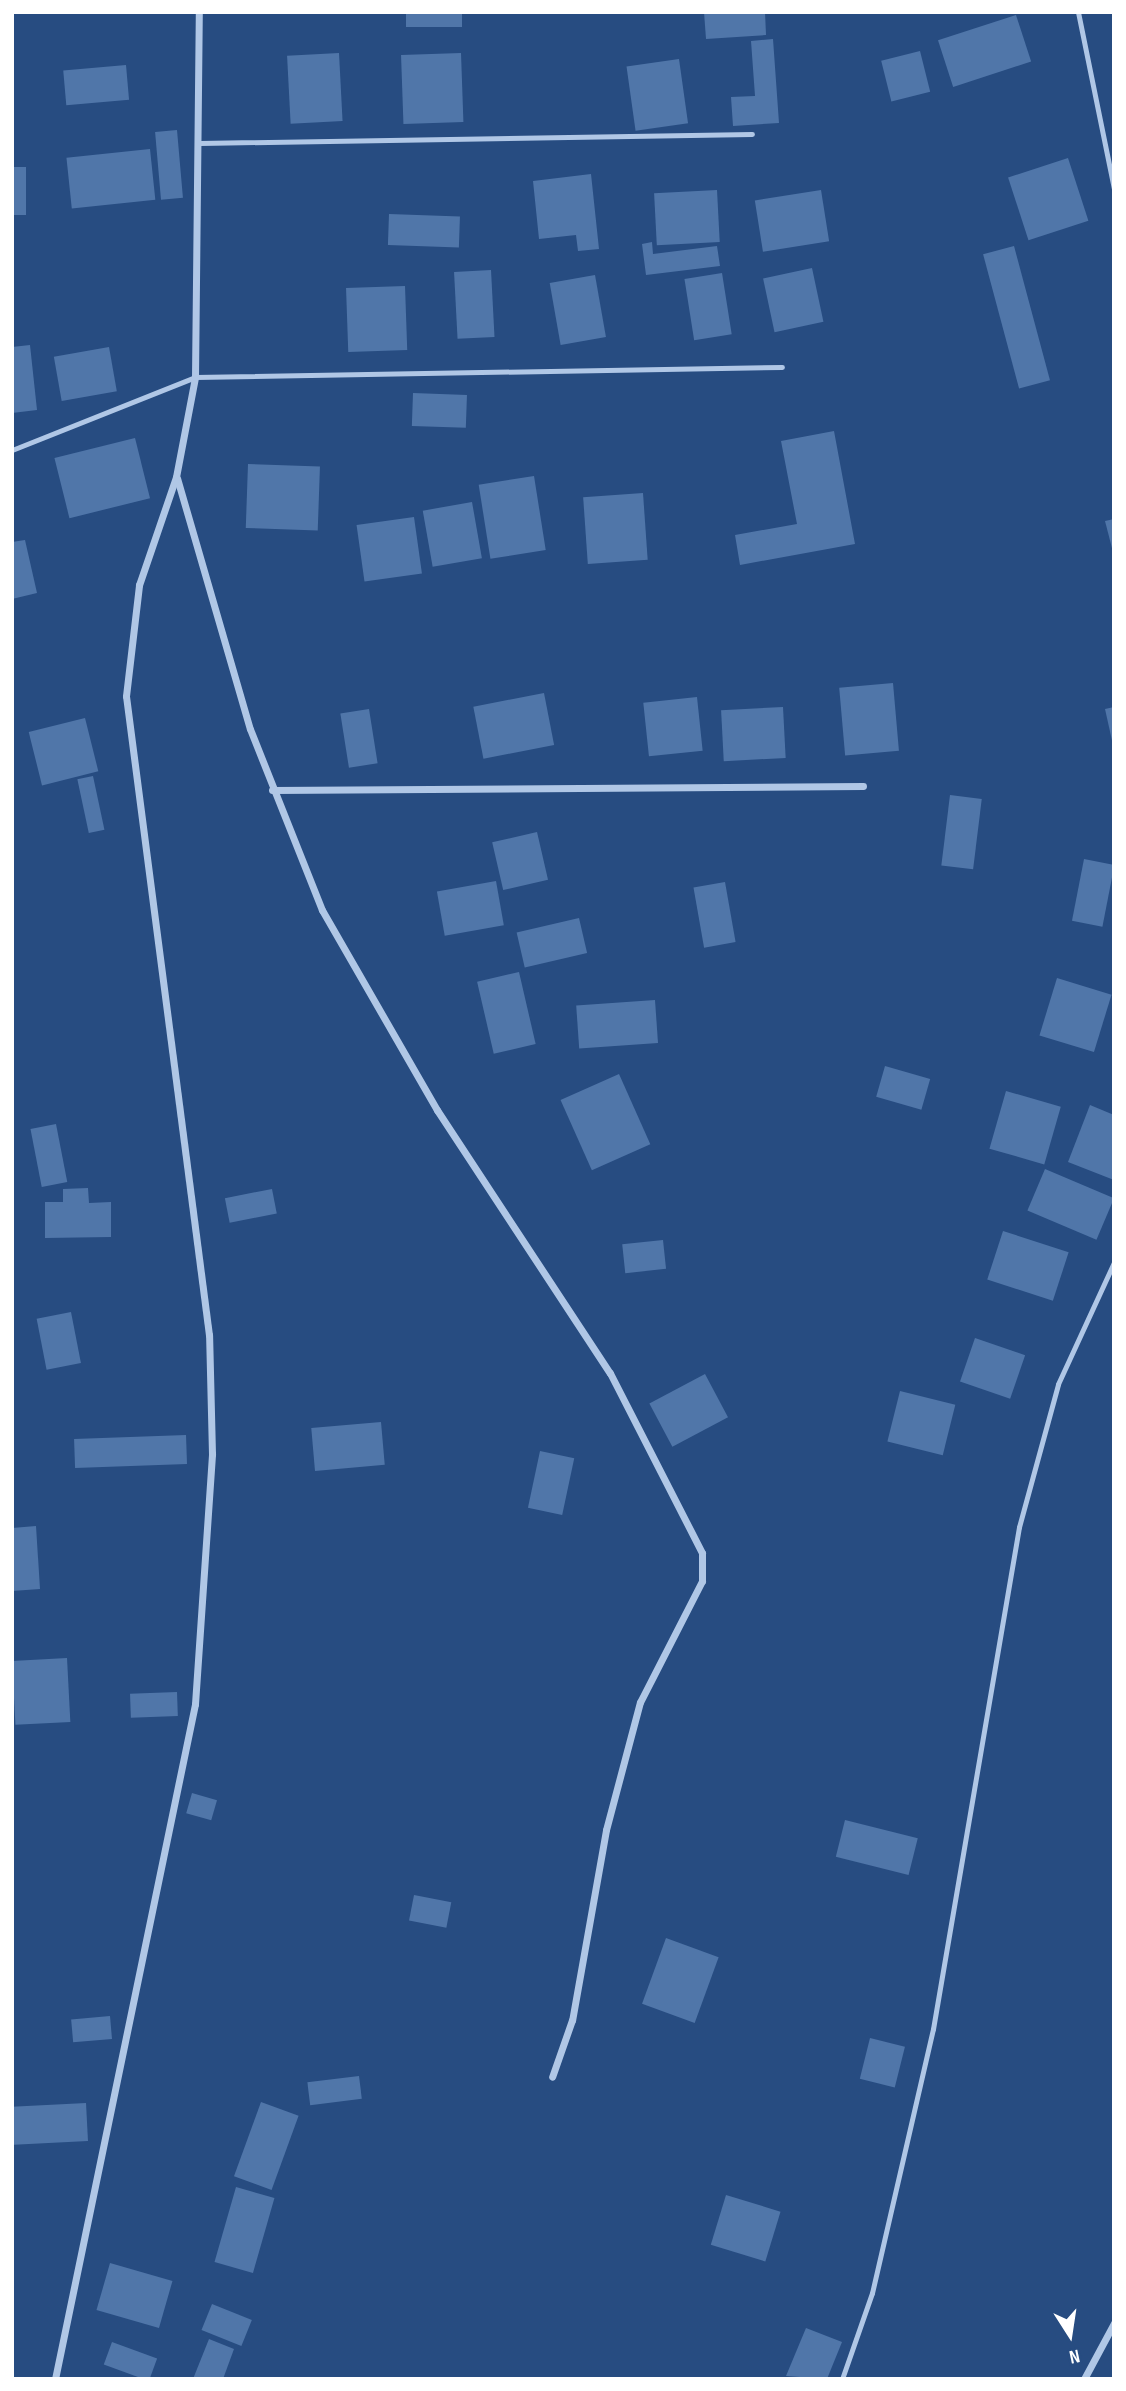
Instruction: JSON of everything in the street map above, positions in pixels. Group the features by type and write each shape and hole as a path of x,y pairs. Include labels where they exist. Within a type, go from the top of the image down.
{"street":[{"path":"55,2379 195,1704 210,1482 209,1335 126,696 139,584 176,477 195,377 200,143 199,12"},
{"path":"176,477 272,790 322,910 364,987 521,1244 604,1363 705,1564 702,1581 640,1702 606,1830 572,2020 552,2077"},
{"path":"272,790 863,786"},
{"path":"1084,2379 1114,2323"}],"lane":[{"path":"1078,12 1114,189"},
{"path":"200,143 752,134"},
{"path":"12,450 195,377 782,366"},
{"path":"842,2379 872,2293 933,2029 1019,1527 1058,1384 1114,1262"}],"building":[{"path":"406,12 462,12 462,27 406,27"},
{"path":"704,12 765,12 766,35 706,39"},
{"path":"1016,15 1031,62 953,87 938,40"},
{"path":"773,39 779,123 733,126 731,97 755,96 751,41"},
{"path":"920,51 930,92 891,101 881,61"},
{"path":"339,53 343,121 291,124 287,56"},
{"path":"461,53 463,122 403,124 401,55"},
{"path":"679,59 688,123 636,131 627,66"},
{"path":"126,65 129,100 66,105 63,70"},
{"path":"177,130 183,198 161,200 155,132"},
{"path":"150,149 155,200 72,209 66,158"},
{"path":"1068,158 1088,221 1028,240 1008,177"},
{"path":"12,167 26,167 26,215 12,215"},
{"path":"591,174 599,249 578,251 576,235 539,239 533,181"},
{"path":"717,190 720,242 657,245 654,193"},
{"path":"821,190 829,241 763,252 755,200"},
{"path":"389,214 460,216 459,247 388,245"},
{"path":"652,242 653,254 717,246 720,266 646,275 642,244"},
{"path":"1014,246 1050,380 1019,389 983,254"},
{"path":"812,268 823,322 775,332 763,278"},
{"path":"491,270 495,337 458,339 454,272"},
{"path":"722,273 732,334 694,340 684,279"},
{"path":"595,275 606,337 561,345 550,283"},
{"path":"405,286 407,350 348,352 346,288"},
{"path":"30,345 37,410 12,413 12,347"},
{"path":"109,347 117,391 62,401 54,357"},
{"path":"413,393 467,395 466,428 412,426"},
{"path":"834,431 855,544 740,565 735,535 797,524 781,441"},
{"path":"135,438 150,498 69,518 54,458"},
{"path":"248,464 320,467 318,530 246,528"},
{"path":"534,476 546,550 490,559 479,485"},
{"path":"643,493 648,560 588,564 583,497"},
{"path":"472,502 482,558 433,567 423,511"},
{"path":"414,517 422,573 364,582 357,525"},
{"path":"1114,519 1114,552 1113,552 1105,521"},
{"path":"25,540 37,593 12,599 12,542"},
{"path":"893,683 899,751 845,755 839,688"},
{"path":"544,693 554,745 483,759 473,707"},
{"path":"697,697 703,751 649,756 643,703"},
{"path":"783,707 786,758 724,761 721,710"},
{"path":"1114,707 1114,745 1113,745 1105,709"},
{"path":"369,709 378,763 349,768 340,714"},
{"path":"85,718 98,771 42,785 29,732"},
{"path":"93,776 104,830 89,833 77,779"},
{"path":"950,795 982,799 973,869 941,865"},
{"path":"537,832 548,880 503,890 492,842"},
{"path":"1084,859 1114,865 1102,927 1072,921"},
{"path":"496,881 504,925 445,936 437,891"},
{"path":"725,882 736,942 704,948 693,888"},
{"path":"579,918 587,953 525,967 517,932"},
{"path":"519,972 536,1044 494,1054 477,982"},
{"path":"1057,978 1112,995 1094,1052 1039,1035"},
{"path":"655,1000 658,1043 579,1048 576,1006"},
{"path":"885,1066 930,1079 921,1110 876,1097"},
{"path":"619,1074 650,1144 592,1170 561,1100"},
{"path":"1006,1091 1061,1107 1044,1164 989,1149"},
{"path":"1090,1105 1114,1115 1114,1180 1068,1162"},
{"path":"56,1124 67,1182 42,1187 30,1129"},
{"path":"1045,1169 1114,1198 1096,1240 1027,1210"},
{"path":"88,1188 89,1203 111,1202 111,1237 45,1238 45,1202 63,1202 63,1189"},
{"path":"272,1189 277,1214 230,1223 225,1198"},
{"path":"1003,1231 1069,1252 1053,1301 987,1280"},
{"path":"663,1240 666,1269 625,1273 622,1244"},
{"path":"71,1312 81,1363 47,1370 37,1319"},
{"path":"975,1338 1025,1355 1010,1399 960,1381"},
{"path":"705,1374 728,1417 672,1447 649,1404"},
{"path":"900,1391 955,1405 943,1455 887,1441"},
{"path":"381,1422 385,1465 315,1471 311,1428"},
{"path":"186,1435 187,1464 75,1468 74,1439"},
{"path":"540,1451 574,1458 562,1515 528,1508"},
{"path":"36,1526 40,1589 12,1591 12,1528"},
{"path":"67,1658 70,1722 15,1725 12,1661"},
{"path":"177,1692 178,1716 131,1718 130,1694"},
{"path":"192,1793 217,1800 211,1820 186,1813"},
{"path":"845,1820 918,1838 909,1875 836,1857"},
{"path":"414,1895 451,1902 446,1928 409,1921"},
{"path":"666,1938 719,1957 695,2023 642,2004"},
{"path":"110,2016 112,2039 73,2042 71,2019"},
{"path":"870,2038 905,2047 895,2087 860,2079"},
{"path":"359,2076 362,2099 310,2105 307,2082"},
{"path":"261,2102 299,2116 272,2190 234,2176"},
{"path":"86,2103 88,2141 14,2145 12,2107"},
{"path":"236,2187 274,2198 253,2273 215,2262"},
{"path":"726,2195 781,2212 765,2261 711,2245"},
{"path":"110,2263 172,2281 159,2328 96,2310"},
{"path":"212,2304 252,2320 241,2346 202,2330"},
{"path":"806,2328 842,2342 827,2379 786,2376"},
{"path":"209,2339 234,2349 223,2379 193,2379"},
{"path":"112,2342 157,2358 150,2379 104,2365"}]}
